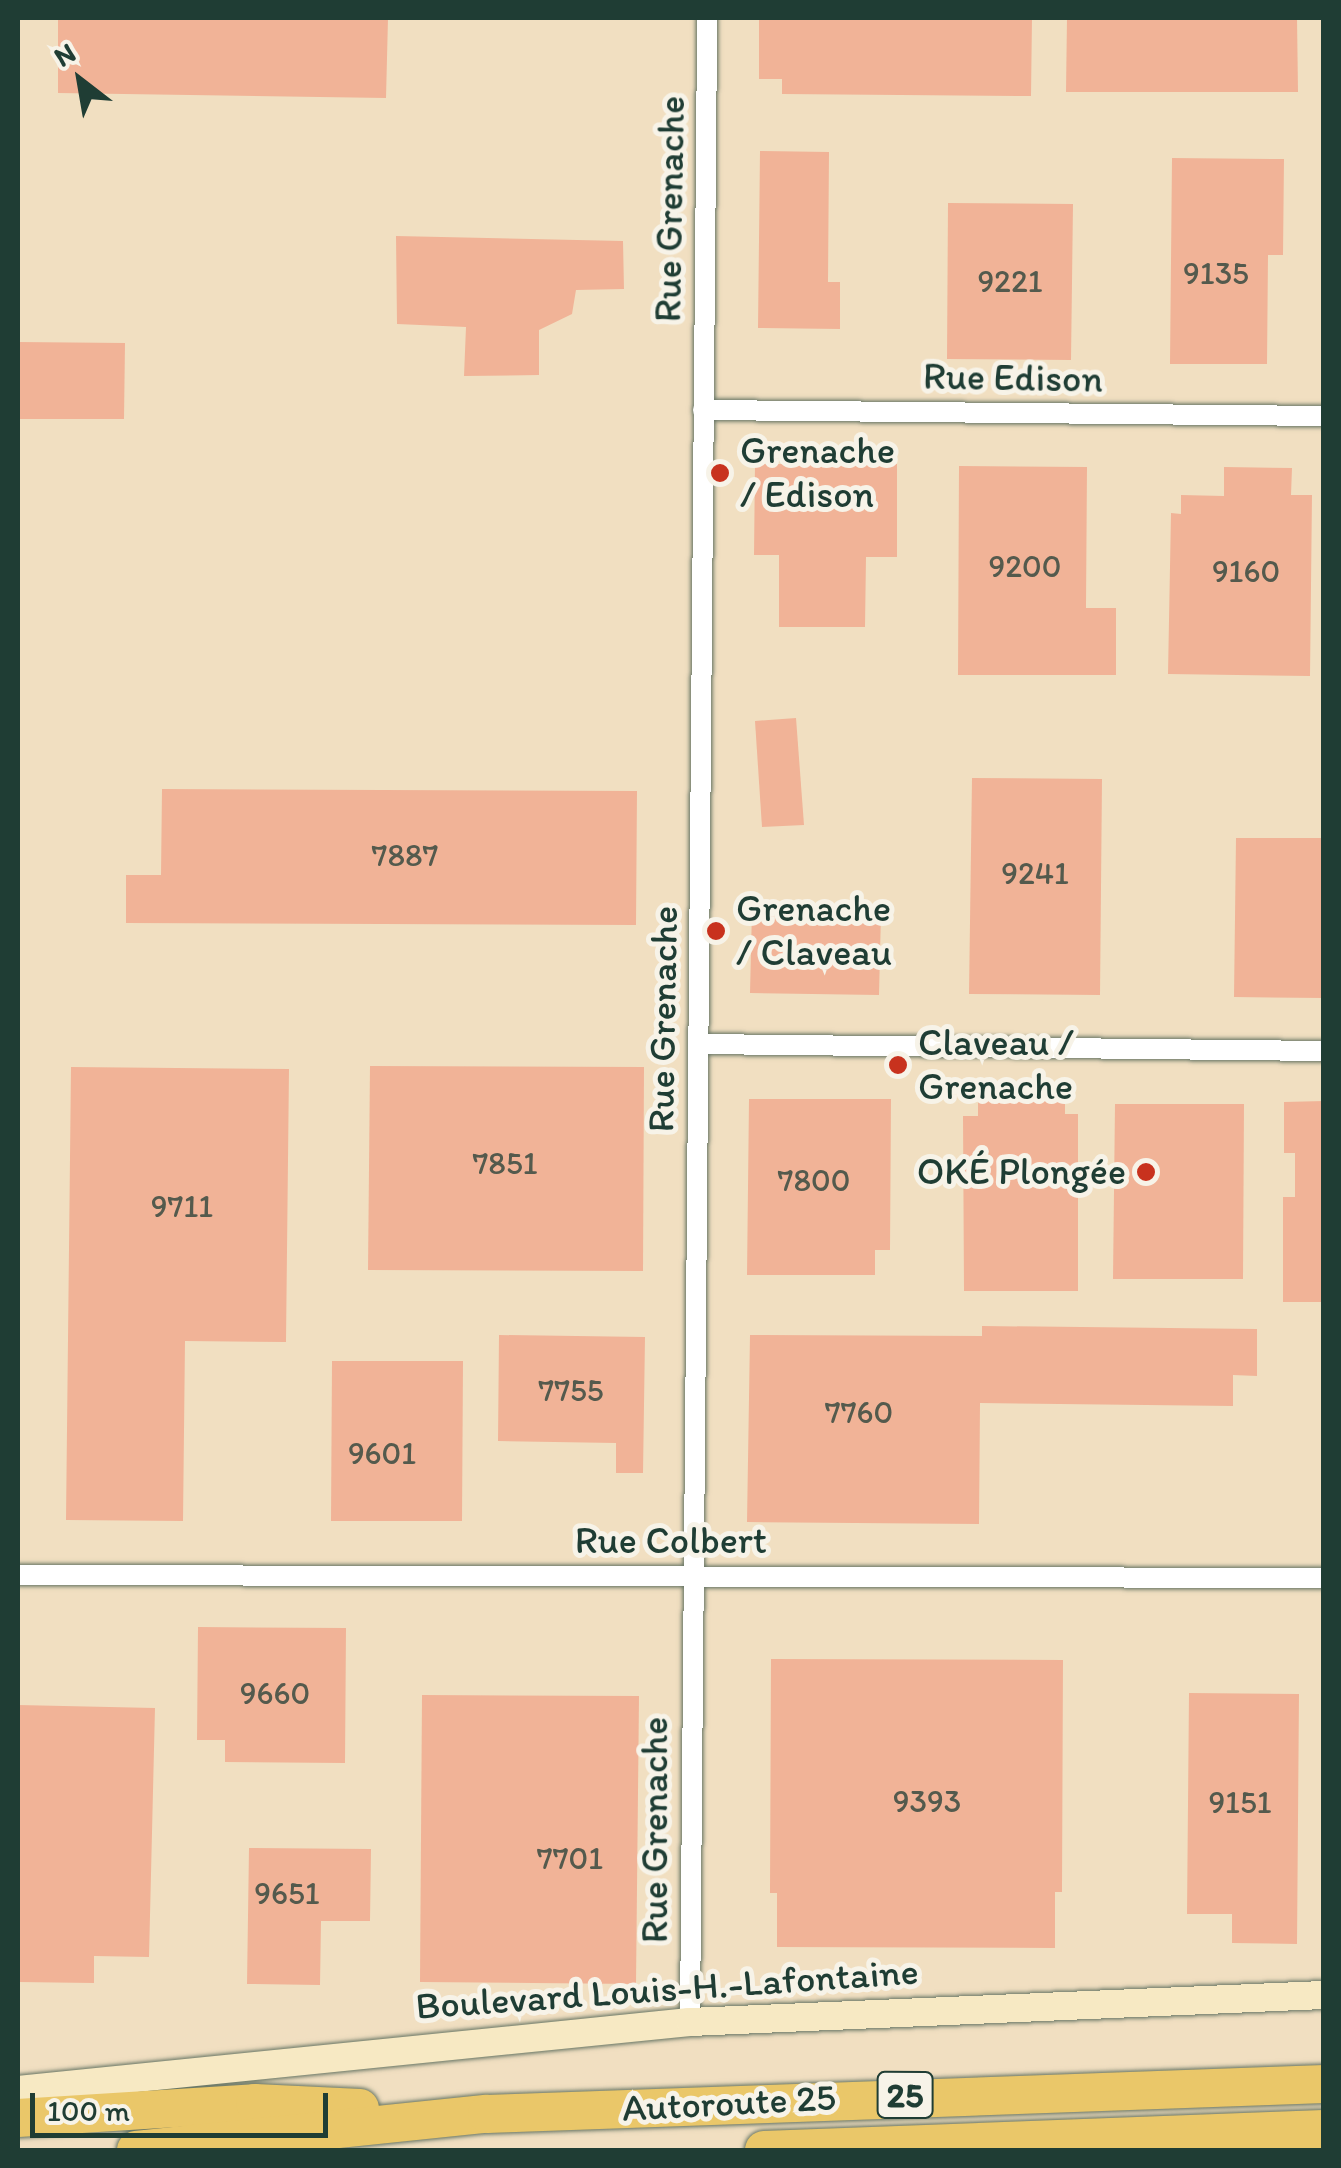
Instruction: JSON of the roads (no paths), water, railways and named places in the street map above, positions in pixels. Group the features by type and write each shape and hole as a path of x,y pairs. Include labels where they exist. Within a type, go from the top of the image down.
{"highway":[{"name":"Autoroute 25","path":"136,2150 487,2114 1324,2084"},
{"path":"18,2118 256,2103 487,2114"},
{"name":"Autoroute 25","path":"764,2150 1324,2129"}],"main road":[{"name":"Boulevard Louis-H.-Lafontaine","path":"18,2090 690,2022 1324,1995"}],"street":[{"name":"Rue Grenache","path":"690,2022 707,18"},
{"name":"Rue Edison","path":"703,410 1324,416"},
{"path":"698,1044 1324,1051"},
{"name":"Rue Colbert","path":"18,1575 1324,1578"}],"place":[{"name":"Grenache / Edison","path":"720,473"},
{"name":"Grenache / Claveau","path":"716,931"},
{"name":"Claveau / Grenache","path":"898,1065"},
{"name":"OKÉ Plongée","path":"1146,1172"}]}
